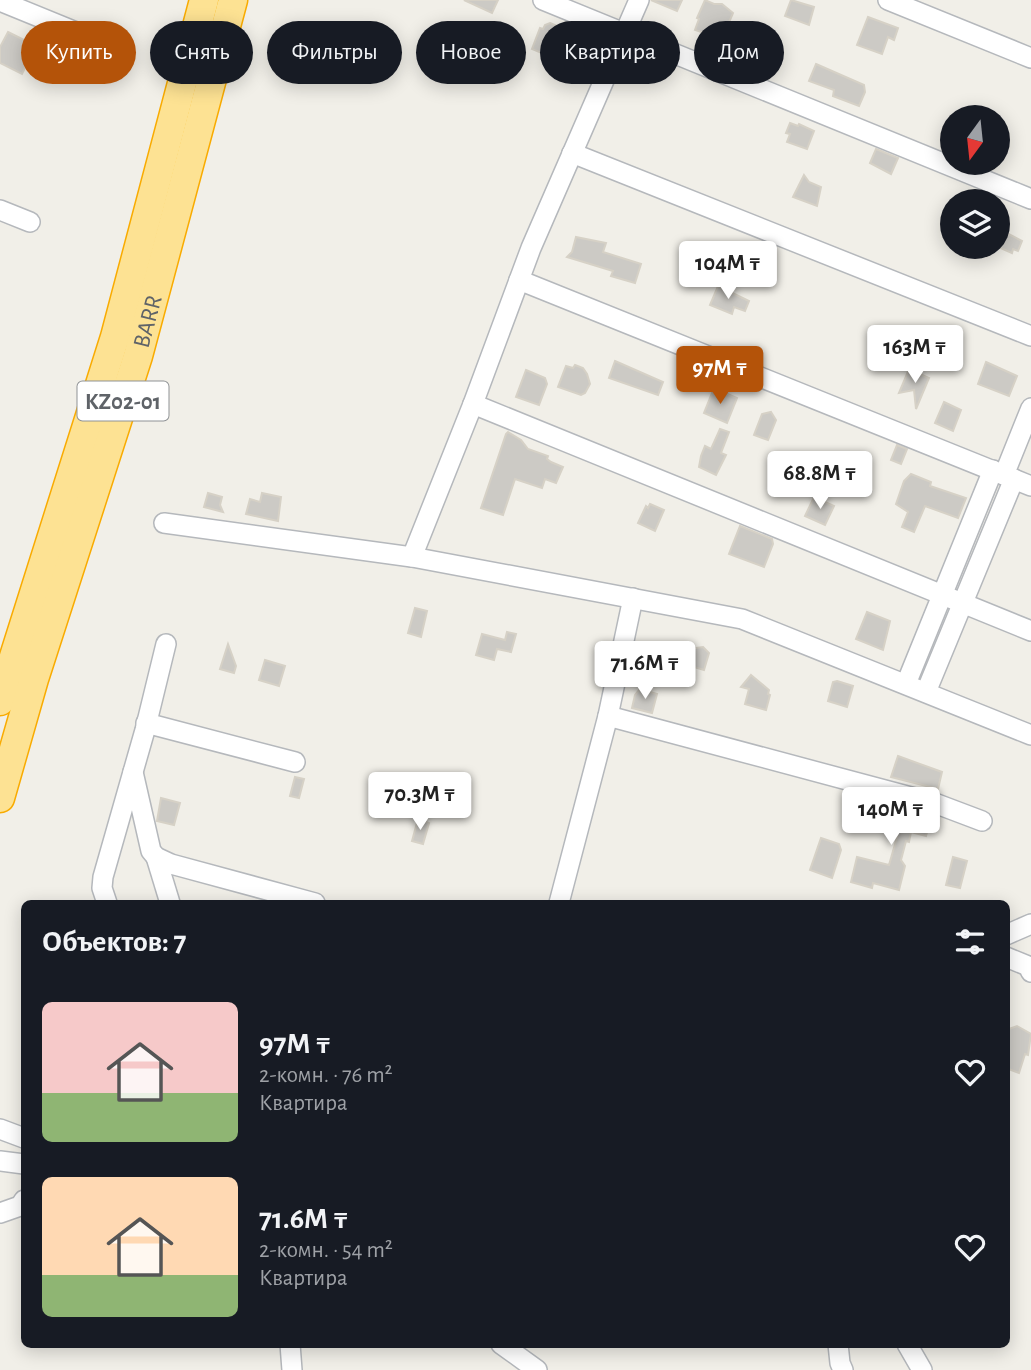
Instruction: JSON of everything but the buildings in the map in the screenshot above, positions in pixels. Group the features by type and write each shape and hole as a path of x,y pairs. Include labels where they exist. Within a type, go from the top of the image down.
{"highway":[{"name":"BARR","path":"0,701 115,337 204,0"},
{"name":"BARR","path":"0,798 34,679 138,356 233,0"}],"street":[{"path":"543,0 595,21"},
{"path":"629,21 639,0"},
{"path":"888,0 1031,58"},
{"path":"0,1 49,21"},
{"path":"680,56 1031,199"},
{"path":"412,557 519,279 602,84"},
{"path":"572,153 1031,336"},
{"path":"0,210 30,222"},
{"path":"519,279 1011,477"},
{"path":"473,404 1031,631"},
{"path":"926,692 1011,477 1031,408"},
{"path":"906,684 942,595 1011,477"},
{"path":"164,523 412,557 742,619 1031,735"},
{"path":"560,900 608,716 633,598"},
{"path":"106,900 102,888 103,877 166,644"},
{"path":"608,716 937,804 982,821"},
{"path":"146,723 295,762"},
{"path":"133,771 152,851 169,900"},
{"path":"156,857 171,864 304,900"},
{"path":"1010,933 1031,924"},
{"path":"1010,959 1028,966 1031,972"},
{"path":"0,1161 21,1164"},
{"path":"0,1213 21,1204"},
{"path":"290,1348 292,1370"},
{"path":"507,1348 537,1370"},
{"path":"838,1348 843,1370"},
{"path":"909,1348 922,1370"}]}
